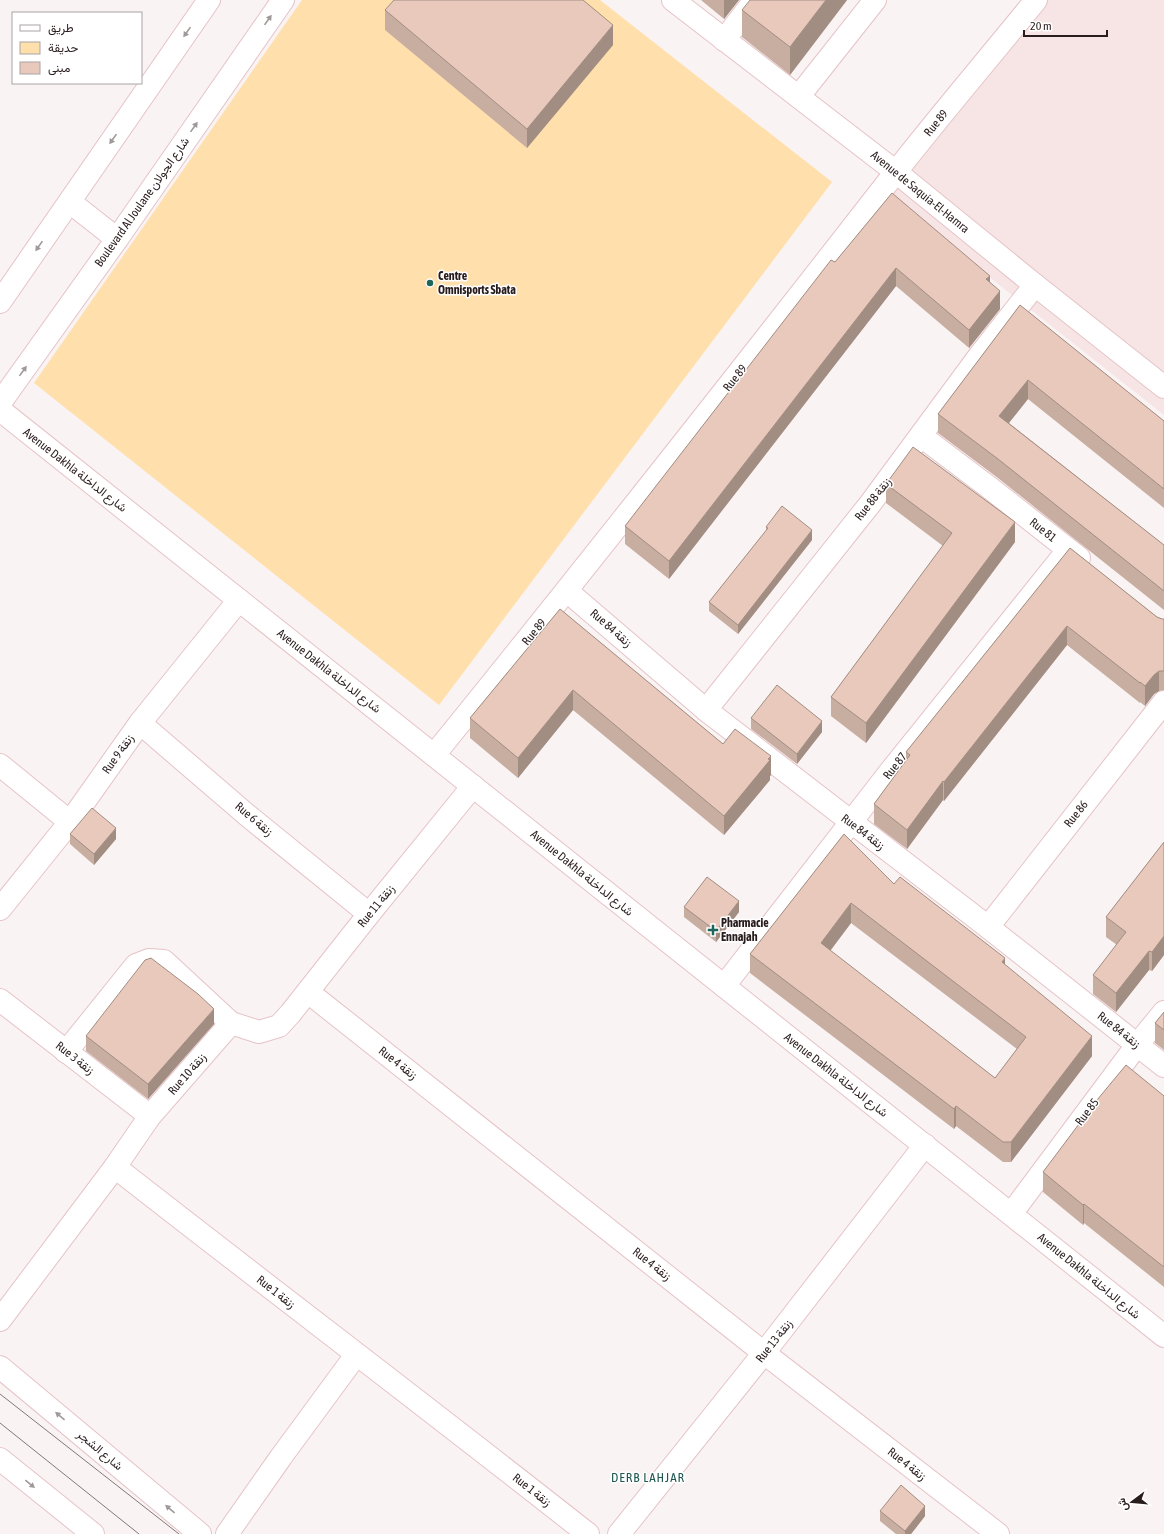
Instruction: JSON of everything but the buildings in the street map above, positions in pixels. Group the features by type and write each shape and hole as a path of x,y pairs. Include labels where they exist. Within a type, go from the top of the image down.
{"street":[{"path":"0,302 209,0"},
{"name":"Boulevard Al Joulane شارع الجولان","path":"0,403 117,239 283,0"},
{"name":"Avenue de Saquia-El-Hamra","path":"673,0 896,172 1164,387"},
{"path":"724,40 755,0"},
{"path":"799,96 875,0"},
{"name":"Rue 89","path":"434,755 567,591 896,172 1036,0"},
{"path":"70,202 117,239"},
{"name":"Rue 88 زنقة","path":"706,710 870,504 980,355 1035,285"},
{"name":"Avenue Dakhla شارع الداخلة","path":"0,410 1164,1336"},
{"name":"Rue 81","path":"921,436 1097,572"},
{"name":"Rue 87","path":"724,986 979,659 1068,550"},
{"name":"Rue 84 زنقة","path":"567,591 706,710 988,927 1164,1066"},
{"name":"Rue 9 زنقة","path":"0,910 70,822 140,723 239,600"},
{"name":"Rue 86","path":"988,927 1164,702"},
{"name":"Rue 6 زنقة","path":"140,723 247,815 369,914"},
{"path":"0,765 70,822"},
{"name":"Rue 11 زنقة","path":"231,1023 259,1032 279,1026 473,786"},
{"path":"66,1052 136,965 149,960 164,960 231,1023"},
{"name":"Rue 4 زنقة","path":"308,992 764,1353 998,1534"},
{"name":"Rue 3 زنقة","path":"0,1000 150,1116"},
{"name":"Rue 85","path":"1010,1214 1137,1045 1164,1012"},
{"name":"Rue 10 زنقة","path":"115,1167 150,1116 231,1023"},
{"name":"Rue 13 زنقة","path":"619,1534 764,1353 925,1145"},
{"path":"0,1320 115,1167"},
{"name":"Rue 1 زنقة","path":"115,1167 356,1355 473,1443 588,1534"},
{"path":"227,1534 281,1457 356,1355"},
{"name":"شارع الشجر","path":"0,1366 200,1534"},
{"path":"0,1459 92,1534"}],"shaded area":[{"path":"1024,0 1164,0 1164,415 878,189"}],"green space":[{"name":"Centre Omnisports Sbata","path":"302,0 600,0 832,182 439,705 34,383"}],"tram line":[{"path":"0,1394 179,1534"},
{"path":"0,1423 139,1534"}],"place":[{"name":"Centre Omnisports Sbata","path":"430,283"},
{"name":"Pharmacie Ennajah","path":"713,930"}],"district":[{"name":"DERB LAHJAR","path":"648,1477"}]}
